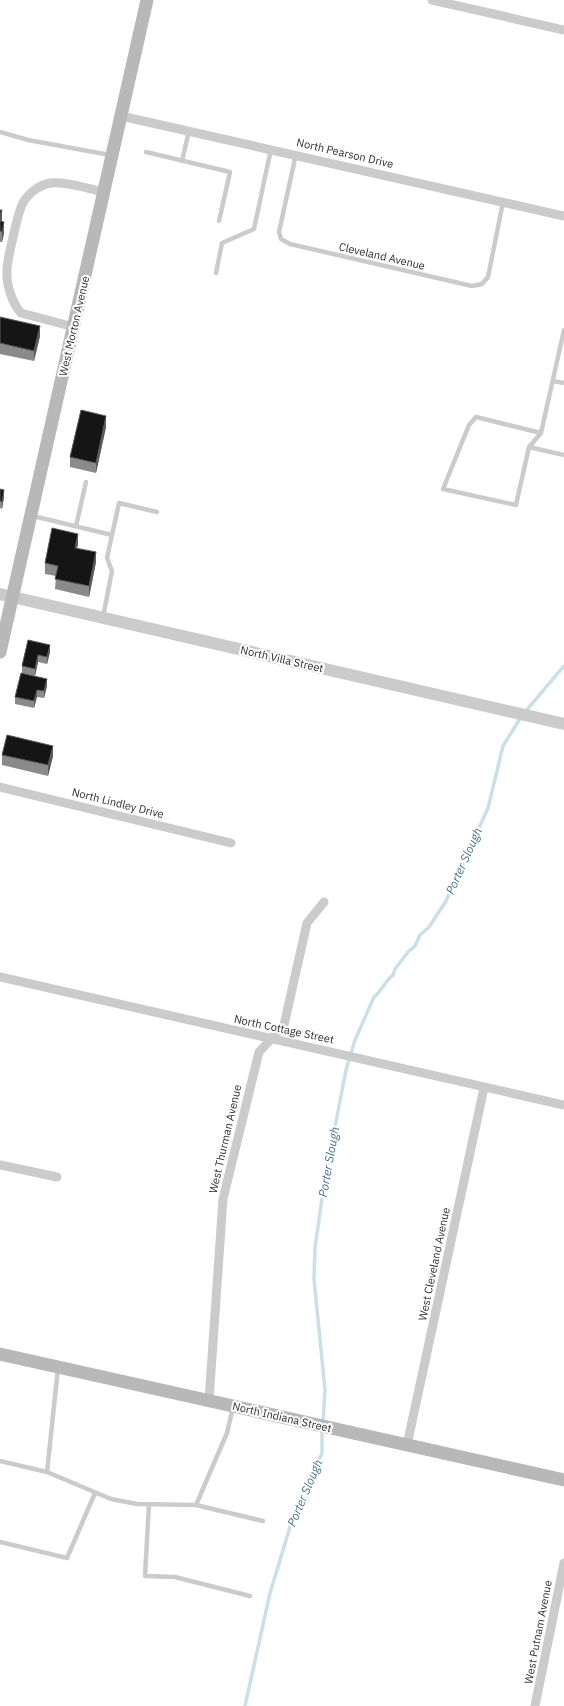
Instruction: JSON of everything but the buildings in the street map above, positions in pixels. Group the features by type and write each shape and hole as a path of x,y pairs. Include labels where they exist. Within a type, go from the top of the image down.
{"main road":[{"name":"West Morton Avenue","path":"0,652 6,595 31,516 147,0"},
{"name":"North Indiana Street","path":"0,1354 564,1480"}],"street":[{"path":"432,0 564,30"},
{"name":"North Pearson Drive","path":"121,116 296,154 564,216"},
{"path":"74,327 20,313 16,307 8,283 4,264 22,205 31,192 49,183 104,192"},
{"name":"North Villa Street","path":"6,595 564,724"},
{"name":"North Lindley Drive","path":"0,787 231,843"},
{"name":"West Thurman Avenue","path":"209,1400 223,1199 258,1052 271,1040 284,1024 307,923 324,902"},
{"name":"North Cottage Street","path":"0,977 271,1040 364,1058 484,1088 564,1105"},
{"name":"West Cleveland Avenue","path":"407,1445 484,1088"},
{"path":"0,1165 57,1177"},
{"name":"West Putnam Avenue","path":"535,1706 564,1563"}],"lane":[{"path":"182,160 190,131"},
{"path":"0,132 28,140 112,155"},
{"path":"216,273 222,243 254,229 271,149"},
{"path":"146,152 230,172 219,221"},
{"name":"Cleveland Avenue","path":"296,154 279,232 281,238 290,244 472,286 482,284 488,277 503,202"},
{"path":"541,433 476,417 469,425 443,489 516,505 530,447 541,433 564,330"},
{"path":"553,381 564,383"},
{"path":"530,447 564,455"},
{"path":"76,526 86,482"},
{"path":"103,617 112,571 107,558 119,503 157,512"},
{"path":"31,516 112,535"},
{"path":"47,1472 58,1367"},
{"path":"196,1505 227,1433 234,1406"},
{"path":"0,1461 47,1472 83,1485 95,1493 111,1499 149,1504 196,1505 263,1520"},
{"path":"0,1542 67,1558 95,1493"},
{"path":"149,1504 145,1576 175,1577 250,1596"}],"waterway":[{"name":"Porter Slough","path":"525,712 564,666"},
{"name":"Porter Slough","path":"323,1423 325,1390 314,1279 315,1248 324,1184 346,1070 355,1040 374,997 393,975 395,969 408,952 415,946 420,935 429,927 446,901 488,808 503,746 521,717"},
{"name":"Porter Slough","path":"245,1706 270,1593 290,1527 312,1471 322,1454 322,1429"}]}
